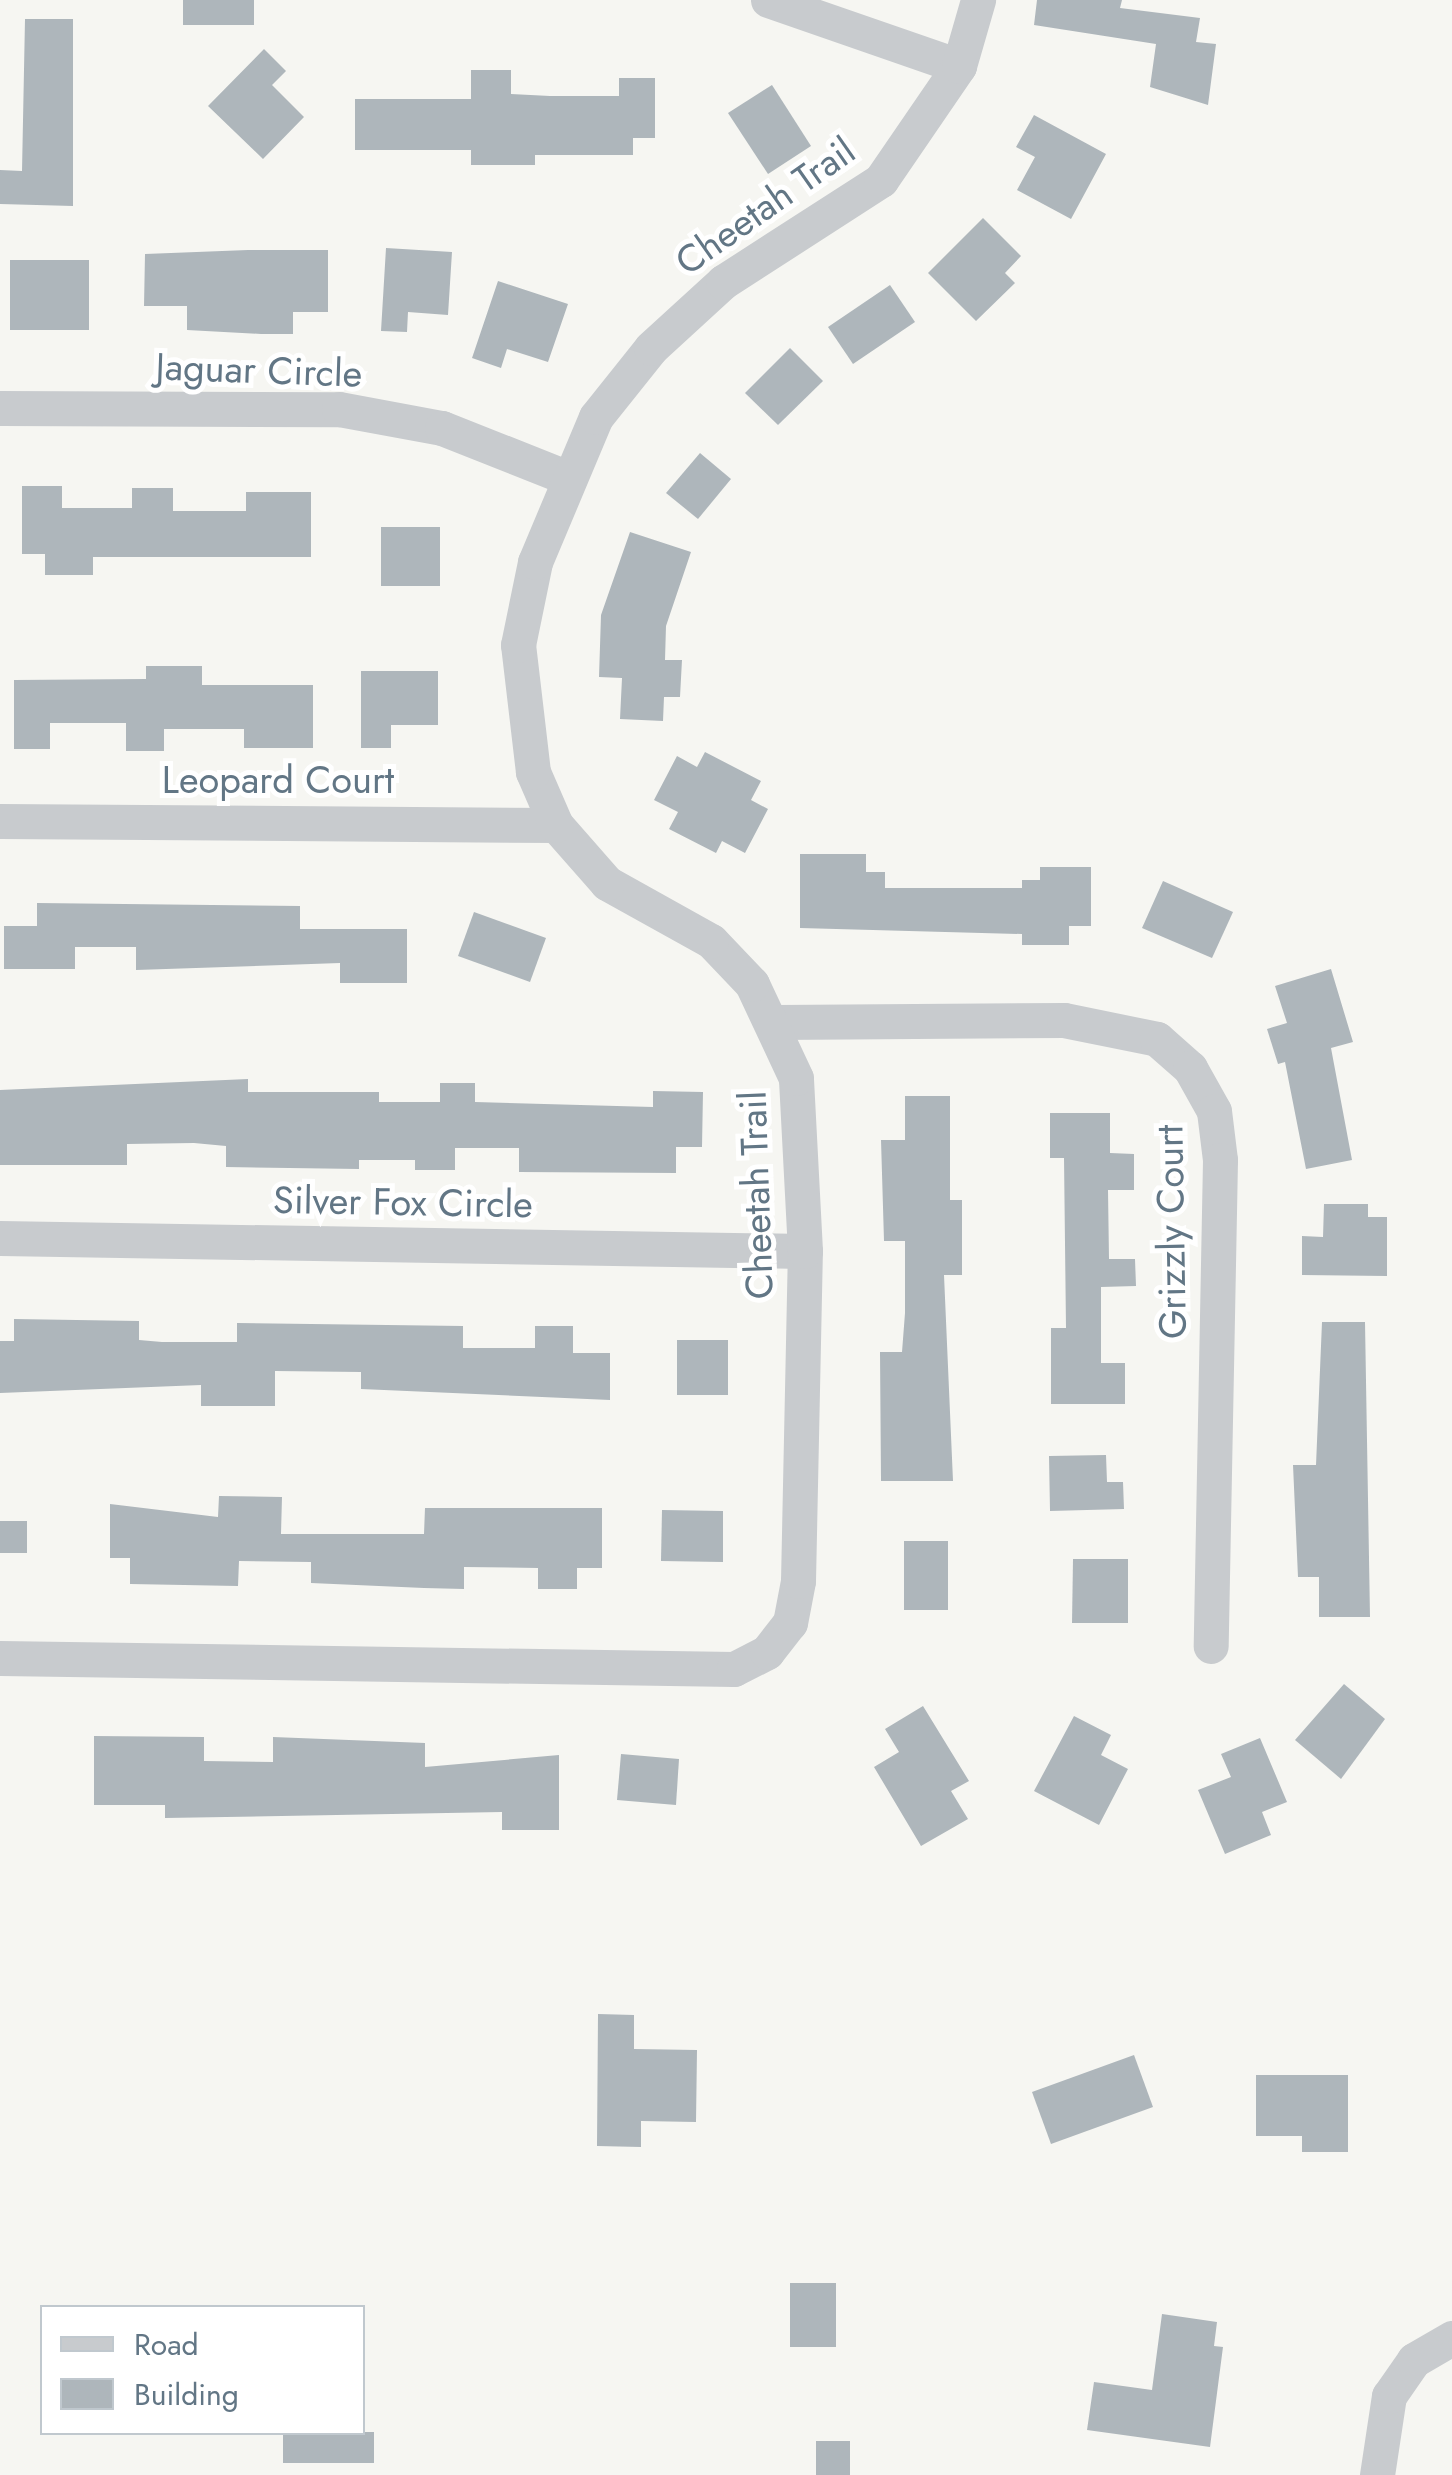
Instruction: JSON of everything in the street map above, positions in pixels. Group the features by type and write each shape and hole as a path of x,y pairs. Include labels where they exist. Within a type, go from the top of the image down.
{"street":[{"path":"768,0 960,66"},
{"name":"Cheetah Trail","path":"0,1658 734,1669 767,1652 790,1623 798,1581 804,1134 777,1022 711,941 607,883 556,825 534,772 518,645 566,477 596,417 650,348 723,282 881,180 960,66 978,0"},
{"name":"Jaguar Circle","path":"0,408 339,409 442,428 566,477"},
{"name":"Leopard Court","path":"0,821 556,825"},
{"name":"Grizzly Court","path":"777,1022 1064,1020 1157,1039 1190,1068 1214,1111 1220,1160 1211,1646"},
{"name":"Silver Fox Circle","path":"0,1238 804,1251"},
{"path":"1377,2475 1389,2396 1414,2360 1452,2338"}],"building":[{"path":"183,0 254,0 254,25 183,25"},
{"path":"1037,0 1122,0 1120,8 1200,18 1196,42 1216,44 1208,105 1150,87 1156,44 1034,25"},
{"path":"25,19 73,19 73,206 0,204 0,170 22,171"},
{"path":"264,49 286,71 272,85 304,117 263,159 208,106"},
{"path":"471,70 511,70 511,94 550,96 619,96 619,78 655,78 655,138 633,138 633,155 535,155 535,165 471,165 471,150 355,150 355,99 471,99"},
{"path":"772,85 811,146 768,174 728,113"},
{"path":"1034,115 1106,154 1071,219 1017,190 1035,157 1016,147"},
{"path":"983,218 1021,256 1005,273 1015,283 976,321 928,273"},
{"path":"386,248 452,252 448,315 408,312 407,332 381,331"},
{"path":"328,250 328,312 293,312 293,334 261,334 187,330 187,306 144,306 145,254"},
{"path":"10,260 89,260 89,330 10,330"},
{"path":"498,281 568,304 548,362 507,349 501,368 472,358"},
{"path":"890,285 915,322 853,364 828,327"},
{"path":"790,348 823,381 778,425 745,393"},
{"path":"700,453 731,479 698,519 666,493"},
{"path":"22,486 62,486 62,508 132,508 132,488 173,488 173,511 246,511 246,492 311,492 311,557 93,557 93,575 45,575 45,554 22,554"},
{"path":"381,527 440,527 440,586 381,586"},
{"path":"630,532 691,552 666,626 665,660 682,660 680,697 664,697 663,721 620,719 622,678 599,677 601,615"},
{"path":"146,666 202,666 202,685 313,685 313,748 244,748 244,729 164,729 164,751 126,751 126,723 50,723 50,749 14,749 14,680 146,679"},
{"path":"361,671 438,671 438,725 391,725 391,748 361,748"},
{"path":"705,752 761,781 751,800 768,809 745,853 722,841 716,853 669,829 678,812 654,800 677,756 697,767"},
{"path":"800,854 866,854 866,872 885,872 885,888 1022,888 1022,880 1040,880 1040,867 1091,867 1091,926 1069,926 1069,945 1022,945 1022,934 800,928"},
{"path":"1163,881 1233,912 1212,958 1142,928"},
{"path":"37,903 300,906 300,929 407,929 407,983 340,983 340,963 136,970 136,947 75,947 75,969 4,969 4,926 37,926"},
{"path":"474,912 546,938 530,982 458,956"},
{"path":"1331,969 1353,1042 1331,1048 1352,1160 1306,1169 1285,1062 1278,1064 1267,1029 1287,1023 1275,986"},
{"path":"248,1079 248,1092 379,1092 379,1102 440,1102 440,1083 475,1083 475,1102 653,1107 653,1091 703,1092 702,1147 676,1147 676,1173 519,1172 519,1148 455,1148 455,1170 415,1170 415,1160 359,1160 359,1169 226,1167 226,1146 194,1143 127,1144 127,1165 0,1165 0,1090"},
{"path":"905,1096 950,1096 950,1200 962,1200 962,1275 944,1275 953,1481 881,1481 880,1352 902,1352 905,1241 884,1241 881,1140 905,1140"},
{"path":"1050,1113 1110,1113 1110,1153 1134,1154 1134,1190 1108,1190 1109,1259 1135,1259 1136,1286 1101,1287 1101,1363 1125,1363 1125,1404 1051,1404 1051,1328 1066,1328 1064,1158 1050,1158"},
{"path":"1324,1204 1368,1204 1368,1217 1387,1217 1387,1276 1302,1275 1302,1236 1323,1237"},
{"path":"14,1319 139,1321 139,1340 162,1342 237,1342 237,1323 463,1326 463,1348 535,1348 535,1326 573,1326 573,1353 610,1353 610,1400 361,1389 361,1372 275,1371 275,1406 201,1406 201,1385 0,1393 0,1341 14,1341"},
{"path":"1322,1322 1365,1322 1370,1617 1319,1617 1319,1577 1298,1577 1293,1465 1316,1465"},
{"path":"677,1340 728,1340 728,1395 677,1395"},
{"path":"1106,1455 1107,1482 1123,1482 1124,1509 1050,1511 1049,1456"},
{"path":"219,1496 282,1497 281,1534 424,1534 425,1508 602,1508 602,1568 577,1568 577,1589 538,1589 538,1568 464,1567 464,1589 311,1583 311,1562 239,1561 238,1586 130,1584 130,1558 110,1558 110,1504 218,1517"},
{"path":"662,1510 723,1511 723,1562 661,1561"},
{"path":"0,1521 27,1521 27,1553 0,1553"},
{"path":"904,1541 948,1541 948,1610 904,1610"},
{"path":"1073,1559 1128,1559 1128,1623 1072,1623"},
{"path":"1344,1684 1385,1719 1341,1779 1295,1740"},
{"path":"923,1706 969,1781 951,1791 968,1819 921,1846 874,1767 899,1752 885,1729"},
{"path":"1074,1716 1111,1735 1101,1755 1128,1769 1099,1825 1034,1791"},
{"path":"94,1736 204,1737 204,1761 273,1762 273,1737 425,1743 425,1767 559,1755 559,1830 502,1830 502,1812 165,1818 165,1805 94,1805"},
{"path":"1260,1738 1287,1802 1262,1812 1271,1835 1225,1854 1198,1790 1231,1777 1221,1754"},
{"path":"621,1754 679,1759 676,1805 617,1800"},
{"path":"598,2014 634,2015 634,2049 697,2050 696,2122 641,2121 641,2147 597,2146"},
{"path":"1134,2055 1153,2107 1051,2144 1032,2092"},
{"path":"1256,2075 1348,2075 1348,2152 1302,2152 1302,2136 1256,2136"},
{"path":"790,2283 836,2283 836,2347 790,2347"},
{"path":"1162,2314 1217,2322 1214,2346 1223,2347 1210,2447 1087,2430 1094,2382 1152,2390"},
{"path":"374,2432 374,2463 283,2463 283,2435"},
{"path":"816,2441 850,2441 850,2475 816,2475"}]}
